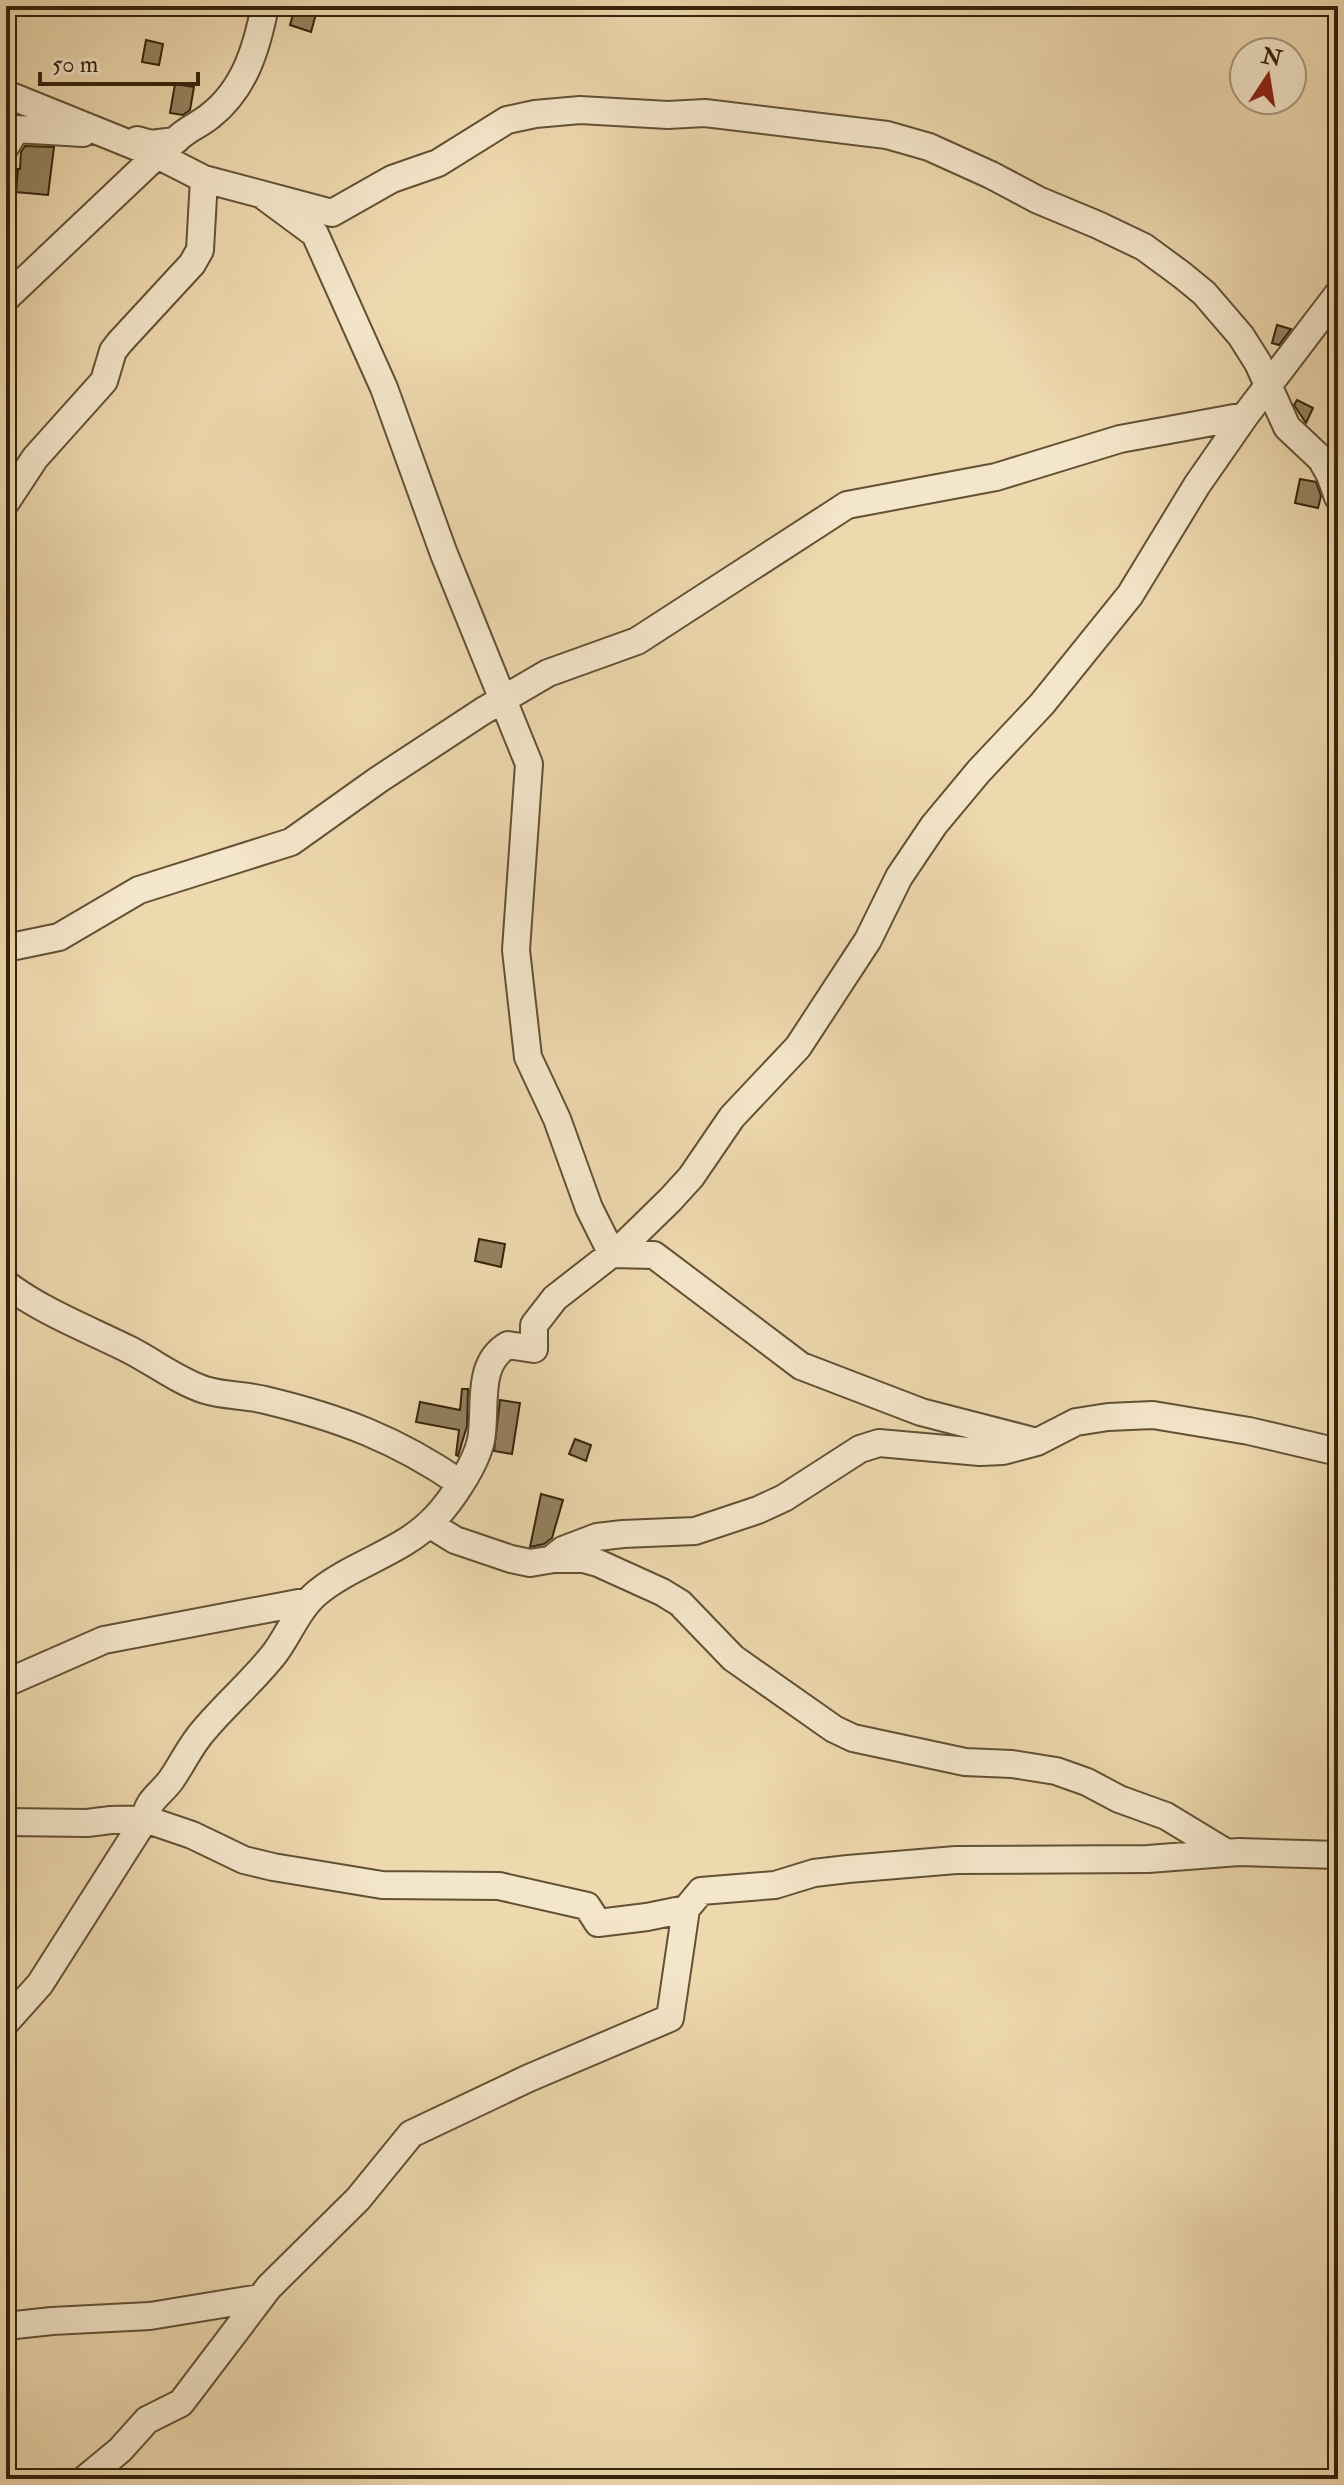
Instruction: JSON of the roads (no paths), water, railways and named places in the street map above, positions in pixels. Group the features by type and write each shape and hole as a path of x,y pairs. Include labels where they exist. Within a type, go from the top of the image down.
{"street":[{"path":"6,146 16,129 112,133 151,144 175,141 185,130 210,117 246,74 265,6"},
{"path":"6,94 157,155 204,179 332,213 392,179 438,163 507,120 550,113 580,110 668,115 705,113 887,135 929,147 1144,247 1204,293 1241,336 1268,383 1287,427 1321,459 1338,497"},
{"path":"6,298 157,155"},
{"path":"6,502 35,458 104,381 113,351 120,342 192,264 200,250 204,179"},
{"path":"265,197 315,234 384,388 444,554 529,764 516,950 528,1057 557,1119 589,1208 612,1254"},
{"path":"6,2022 40,1984 145,1819 147,1806 171,1781 185,1754 203,1730 251,1682 309,1601 333,1581 393,1550 429,1524 450,1501 481,1439 482,1400 489,1365 495,1354 508,1345 534,1349 534,1325 555,1298 612,1254 670,1200 691,1177 732,1117 798,1047 868,940 899,877 934,825 1042,704 1130,595 1197,485 1268,383 1338,294"},
{"path":"6,948 59,937 139,890 291,842 378,780 504,698 548,673 637,641 847,505 996,477 1120,439 1245,416"},
{"path":"612,1254 654,1255 801,1366 921,1412 1037,1442"},
{"path":"6,1284 183,1381 208,1391 262,1399 365,1429 460,1483"},
{"path":"550,1560 563,1550 597,1537 695,1531 758,1510 784,1498 860,1449 879,1443 980,1452 1013,1450 1037,1442 1076,1422 1153,1415 1249,1431 1338,1452"},
{"path":"429,1524 455,1540 511,1559 530,1563 583,1559 662,1592 680,1603 733,1658 834,1729 853,1738 965,1762 1012,1764 1056,1771 1166,1816 1227,1853"},
{"path":"6,1683 104,1640 309,1601"},
{"path":"6,1822 87,1823 145,1819 192,1835 244,1860 273,1867 382,1885 520,1889 587,1906 598,1923 686,1909"},
{"path":"85,2479 120,2450 147,2420 181,2403 260,2298 358,2199 411,2134 529,2078 670,2018 686,1909 701,1891 775,1885 814,1873 956,1860 1148,1859 1227,1853 1338,1855"},
{"path":"6,2326 150,2316 260,2298"}]}
